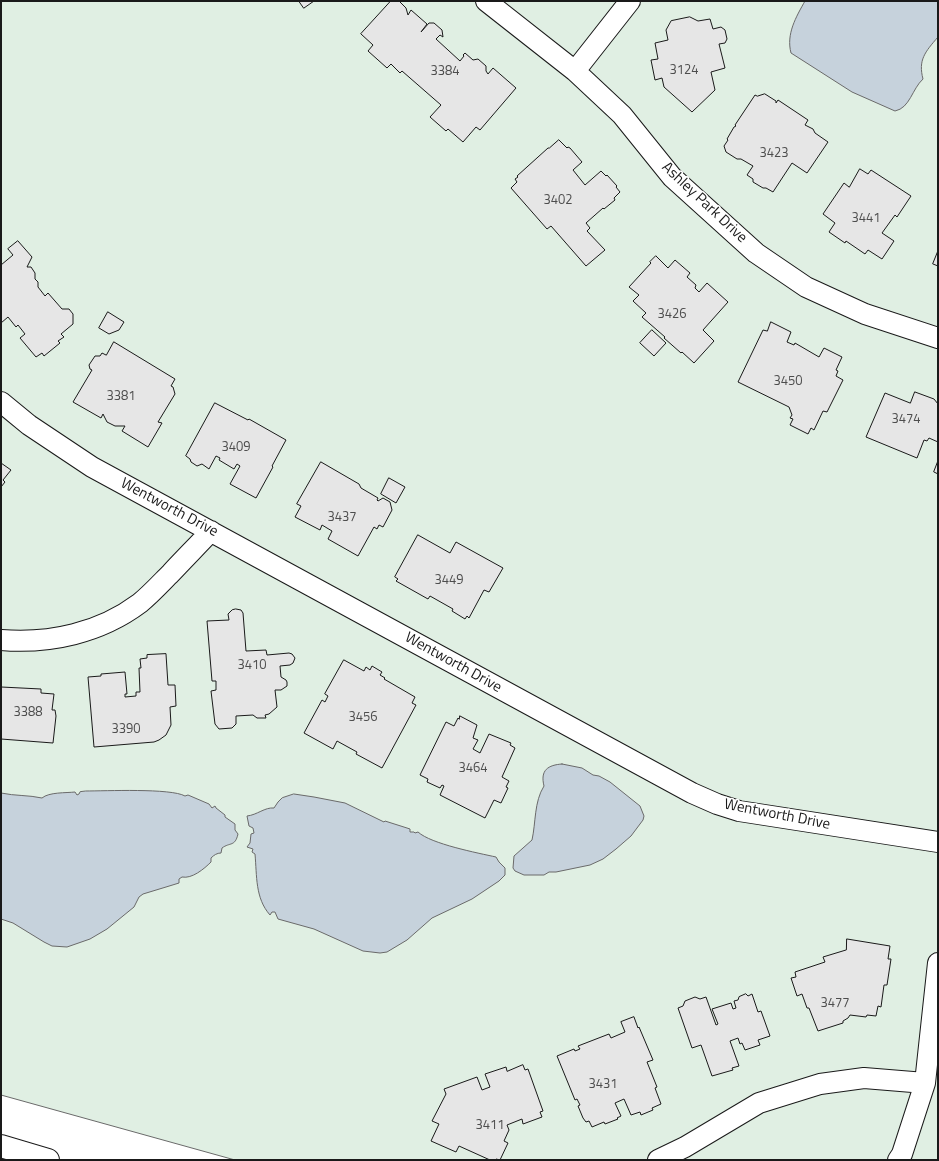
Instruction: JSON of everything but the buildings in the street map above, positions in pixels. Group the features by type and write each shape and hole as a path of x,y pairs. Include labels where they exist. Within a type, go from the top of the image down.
{"street":[{"name":"Ashley Park Drive","path":"486,1 575,71 622,115 672,177 756,252 806,287 865,314 938,338"},
{"path":"575,71 630,1"},
{"name":"Wentworth Drive","path":"1,402 30,425 92,467 686,789 717,804 739,811 938,842"},
{"path":"1,640 41,640 63,637 84,632 116,618 140,603 154,591 211,531"},
{"path":"904,1158 925,1083 938,963"},
{"path":"658,1160 685,1147 759,1103 820,1084 864,1078 925,1083"},
{"path":"1,1146 48,1160"}],"green space":[{"path":"1,1 938,1 938,1160 235,1160 1,1095"}],"shaded area":[{"path":"805,1 938,1 938,37 929,47 922,61 921,67 923,79 904,106 895,111 852,92 791,53 791,32 795,19"},
{"path":"562,764 582,768 593,775 599,776 610,782 640,806 644,816 643,820 631,836 603,859 590,865 549,872 544,875 524,875 515,871 513,868 514,856 532,840 538,799 544,786 544,772 549,767"},
{"path":"153,791 178,793 185,796 188,795 209,804 212,808 215,806 225,815 225,817 235,824 235,830 238,834 234,843 222,848 221,853 212,857 211,862 201,870 194,875 182,877 179,879 179,883 143,894 139,897 134,907 107,929 90,939 67,947 52,946 13,923 1,919 1,793 42,798 58,793 75,792 77,795 80,792"},
{"path":"294,794 345,803 384,822 385,821 410,829 410,832 418,832 433,840 455,848 496,857 505,868 505,875 499,881 472,899 432,918 407,940 387,952 380,953 363,951 314,929 278,919 275,912 272,912 270,915 259,894 255,854 252,852 253,849 247,847 250,843 251,834 254,833 253,828 249,826 247,816 274,808 282,798"}]}
